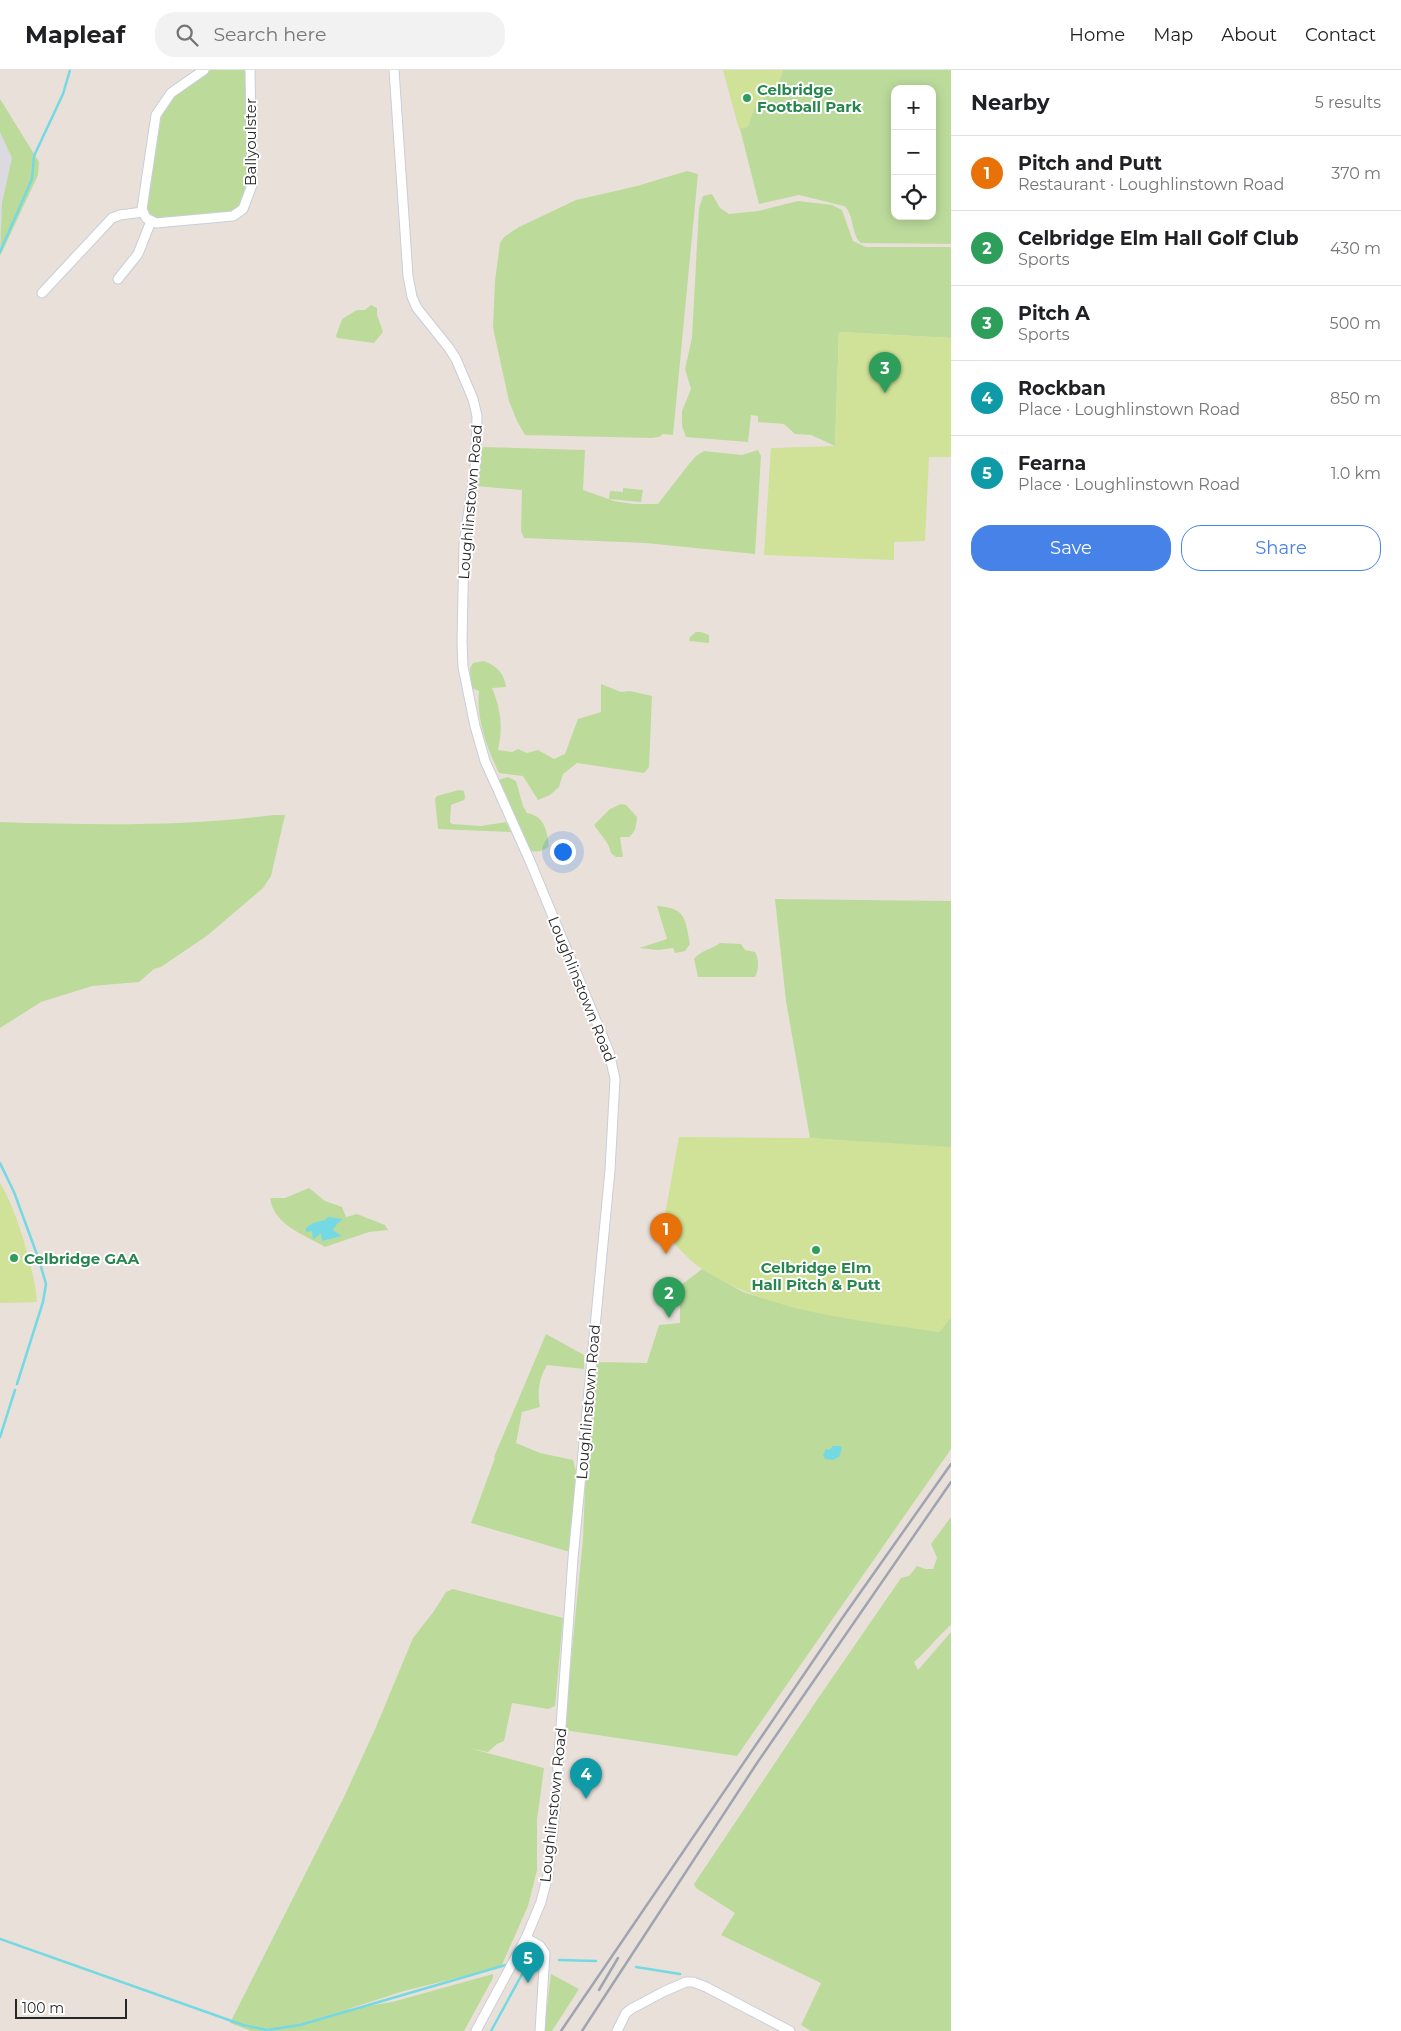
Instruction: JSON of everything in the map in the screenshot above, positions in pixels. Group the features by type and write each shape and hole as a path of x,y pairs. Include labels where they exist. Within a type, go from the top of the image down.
{"street":[{"path":"118,279 138,254 151,221 146,218 143,212 143,200 156,115 171,93 204,70"},
{"name":"Ballyoulster","path":"151,221 156,223 233,216 243,209 252,186 250,70"},
{"name":"Loughlinstown Road","path":"394,70 408,276 411,292 423,317 453,353 473,399 477,416 476,460 464,545 462,641 463,668 475,726 485,761 530,861 609,1052 615,1079 610,1170 573,1558 548,1875 541,1902 526,1938 476,2031"},
{"path":"42,293 112,218 143,212"},
{"path":"526,1938 540,1946 545,1953 540,2031"},
{"path":"617,2031 626,2013 636,2005 681,1984 693,1982 790,2031"}],"shaded area":[{"path":"0,99 39,162 38,175 0,256"}],"green space":[{"path":"211,70 247,70 248,183 244,197 237,208 222,214 159,219 149,213 146,208 162,112 173,95"},
{"name":"Celbridge Football Park","path":"723,70 783,70 777,88 770,85 763,102 757,101 748,127 739,129"},
{"path":"783,70 951,70 951,244 861,243 855,234 850,214 844,206 799,195 759,204 740,129 751,113 753,113 757,100 766,95 770,85 777,87"},
{"path":"0,99 39,162 38,175 0,256 2,203 12,158 0,132"},
{"path":"687,171 698,174 673,435 663,434 659,437 651,438 525,435 509,401 493,328 495,281 500,243 504,237 519,227 576,200 637,186"},
{"path":"712,194 720,208 729,214 758,211 798,201 832,205 842,210 853,241 866,247 951,247 951,338 839,332 835,446 811,435 795,434 784,424 758,422 758,416 751,415 748,442 686,437 682,426 682,411 691,389 685,369 692,338 699,208 703,196"},
{"path":"371,305 377,308 377,315 383,332 374,343 337,338 342,319 357,310 365,310"},
{"path":"839,332 951,338 951,457 929,457 925,541 894,542 894,560 764,555 771,448 835,446"},
{"path":"483,447 585,450 583,490 614,501 633,504 658,504 689,464 704,451 742,455 758,450 761,456 755,554 646,543 524,538 521,531 522,490 476,486 481,449"},
{"path":"623,488 643,490 641,502 609,499 610,491 623,492"},
{"path":"696,632 709,635 709,643 689,641 690,637"},
{"path":"484,661 493,665 499,671 504,678 506,687 492,688 500,719 498,750 512,752 518,749 527,753 538,750 554,759 565,754 578,719 601,712 601,684 621,692 630,691 652,696 649,767 644,773 577,763 563,774 559,787 550,795 538,800 523,776 499,773 490,754 479,712 479,691 471,688 470,668 473,663"},
{"path":"508,777 516,781 523,806 527,813 538,817 544,825 549,847 536,852 528,849 498,780"},
{"path":"459,790 464,791 465,798 451,805 450,822 452,824 481,826 506,822 511,832 438,829 435,799 437,796"},
{"path":"621,804 626,805 637,817 633,833 629,837 620,837 623,857 616,857 611,853 594,825 610,809"},
{"path":"285,815 271,876 263,888 208,935 161,967 154,969 139,982 92,986 41,1002 0,1028 0,822 170,823 204,822"},
{"path":"775,899 951,901 951,1150 810,1138 786,1001"},
{"path":"657,906 674,909 682,916 687,927 690,944 685,951 675,953 673,948 658,950 639,948 667,939"},
{"path":"720,943 741,944 745,950 755,952 758,964 755,977 698,977 694,959"},
{"name":"Celbridge Elm Hall Pitch & Putt","path":"679,1137 810,1138 951,1147 951,1317 939,1332 818,1313 759,1297 731,1285 698,1266 662,1231"},
{"name":"Celbridge GAA","path":"0,1183 12,1208 24,1241 33,1274 37,1302 0,1303"},
{"path":"309,1188 325,1201 342,1207 346,1217 357,1214 385,1225 388,1230 369,1232 325,1247 283,1222 277,1215 270,1198 285,1198"},
{"path":"702,1269 743,1292 796,1308 939,1332 951,1317 951,1449 737,1756 564,1730 583,1539 586,1465 588,1465 597,1362 647,1363 659,1325 680,1323 680,1305 676,1289"},
{"path":"546,1334 584,1355 584,1369 547,1365 539,1385 540,1407 522,1412 516,1443 540,1453 573,1460 577,1475 570,1552 471,1523 494,1457"},
{"path":"951,1517 951,1625 914,1662 918,1670 951,1632 951,2031 811,2031 801,2025 821,1983 721,1935 735,1913 696,1888 694,1884 901,1578 909,1576 917,1566 933,1569 937,1558 931,1544"},
{"path":"453,1589 563,1618 555,1706 548,1709 512,1703 504,1741 488,1752 469,1748 544,1768 537,1820 537,1870 528,1906 501,1967 404,1991 345,2010 392,2002 493,1974 493,1978 464,2031 251,2031 230,2023 344,1797 413,1638 446,1592"},
{"path":"551,1974 579,1989 552,2031 544,2031"}],"water":[{"path":"328,1217 343,1219 333,1230 342,1236 322,1241 321,1233 313,1240 312,1231 306,1232 306,1228"},
{"path":"833,1446 840,1446 842,1448 839,1457 833,1460 825,1459 823,1455 826,1449 829,1450"}],"waterway":[{"path":"0,252 32,179 34,156 63,94 70,70"},
{"path":"0,1163 14,1192 46,1284 43,1302 17,1384"},
{"path":"0,1437 15,1390"},
{"path":"0,1939 243,2025 267,2030 300,2025 509,1964"},
{"path":"491,2031 526,1967 531,1962 530,1959"},
{"path":"517,1962 540,1959"},
{"path":"559,1960 596,1961"},
{"path":"636,1967 680,1974"}],"railway":[{"path":"561,2031 843,1617 951,1464"},
{"path":"582,2031 757,1763 951,1482"},
{"path":"599,1990 618,1958"}],"place":[{"name":"Celbridge Football Park","path":"747,98"},
{"name":"Pitch A","path":"885,393"},
{"name":"Celbridge Elm Hall Pitch & Putt","path":"816,1250"},
{"name":"Pitch and Putt","path":"666,1254"},
{"name":"Celbridge GAA","path":"14,1258"},
{"name":"Celbridge Elm Hall Golf Club","path":"669,1318"},
{"name":"Rockban","path":"586,1799"},
{"name":"Fearna","path":"528,1983"}]}
